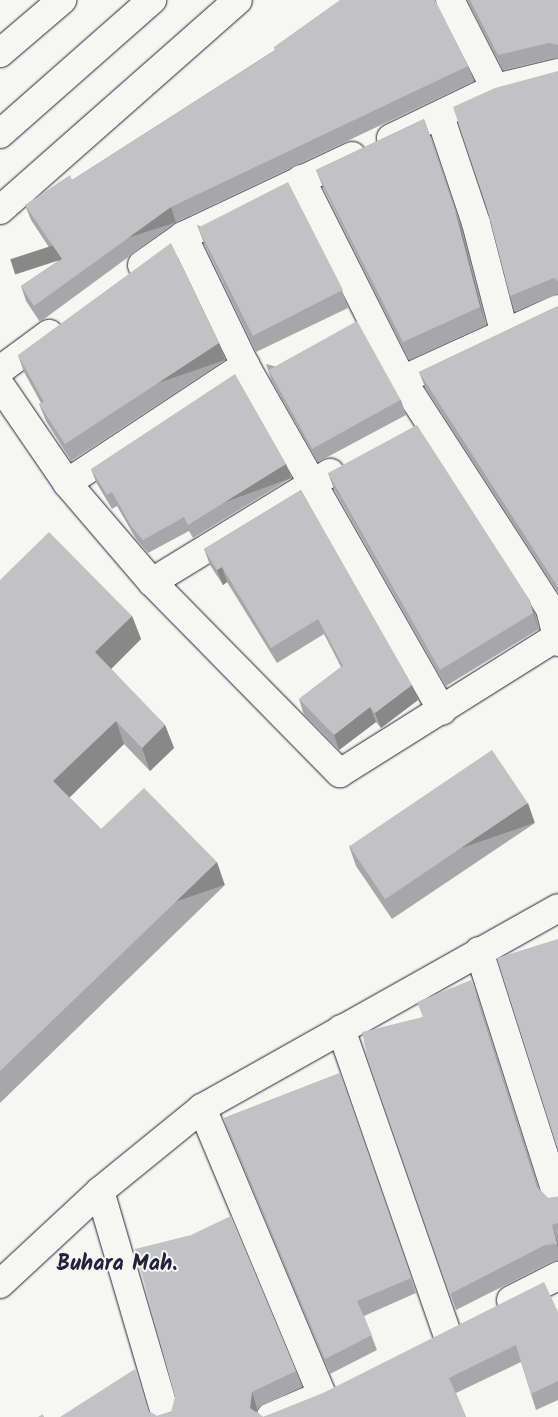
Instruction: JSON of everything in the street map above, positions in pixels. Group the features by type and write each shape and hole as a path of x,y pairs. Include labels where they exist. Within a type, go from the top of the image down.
{"main road":[{"path":"0,53 62,0"},
{"path":"0,134 152,0"},
{"path":"0,210 238,0"},
{"path":"450,0 495,88"},
{"path":"119,282 183,236 301,179 440,116 495,88 556,79"},
{"path":"440,116 476,223 504,331"},
{"path":"0,385 67,483 152,582 340,773 558,640 550,609 418,426 402,380 301,179"},
{"path":"183,236 248,369 314,482 442,711"},
{"path":"402,380 504,331 558,309"},
{"path":"344,327 370,315"},
{"path":"0,370 72,317"},
{"path":"67,483 248,369 275,360"},
{"path":"152,582 314,482 349,463"},
{"path":"0,1284 100,1191 202,1108 558,908"},
{"path":"479,951 558,1199"},
{"path":"341,1029 447,1333"},
{"path":"202,1108 322,1395"},
{"path":"100,1191 166,1417"},
{"path":"420,1346 558,1276"},
{"path":"270,1417 349,1382"}],"building":[{"path":"340,0 435,0 468,66 171,207 34,306 21,286 62,259 25,205 70,175 72,180 276,50 274,47"},
{"path":"470,0 558,0 558,45 549,43 498,55"},
{"path":"558,71 558,281 554,278 510,296 486,204 453,107 495,88"},
{"path":"424,119 455,210 480,307 403,342 316,170"},
{"path":"288,182 343,290 253,336 198,228"},
{"path":"171,243 219,343 65,444 39,404 44,402 18,355"},
{"path":"558,306 558,587 419,372"},
{"path":"357,321 401,400 312,449 269,370"},
{"path":"235,374 286,464 188,525 184,517 143,540 131,526 112,492 107,495 91,469"},
{"path":"417,425 529,599 533,613 440,670 328,473"},
{"path":"301,490 412,685 375,713 370,707 334,735 299,699 343,666 318,619 271,648 222,567 217,570 204,549"},
{"path":"49,532 132,616 95,652 165,725 142,748 116,721 53,781 101,829 144,788 217,862 0,1071 0,580"},
{"path":"492,750 528,803 385,899 349,846"},
{"path":"558,939 558,1150 497,958"},
{"path":"471,980 537,1187 548,1198 558,1196 558,1223 552,1225 557,1244 545,1245 450,1294 368,1060 362,1032 423,1017 417,1002"},
{"path":"340,1073 411,1278 357,1301 372,1335 325,1359 224,1118"},
{"path":"231,1216 296,1371 252,1392 250,1408 263,1417 60,1417 135,1369 149,1412 157,1416 171,1412 175,1397 135,1249 191,1235"},
{"path":"544,1282 558,1312 558,1381 531,1394 516,1345 449,1378 466,1417 263,1417 323,1393"}],"district":[{"name":"Buhara Mah.","path":"117,1265"}]}
